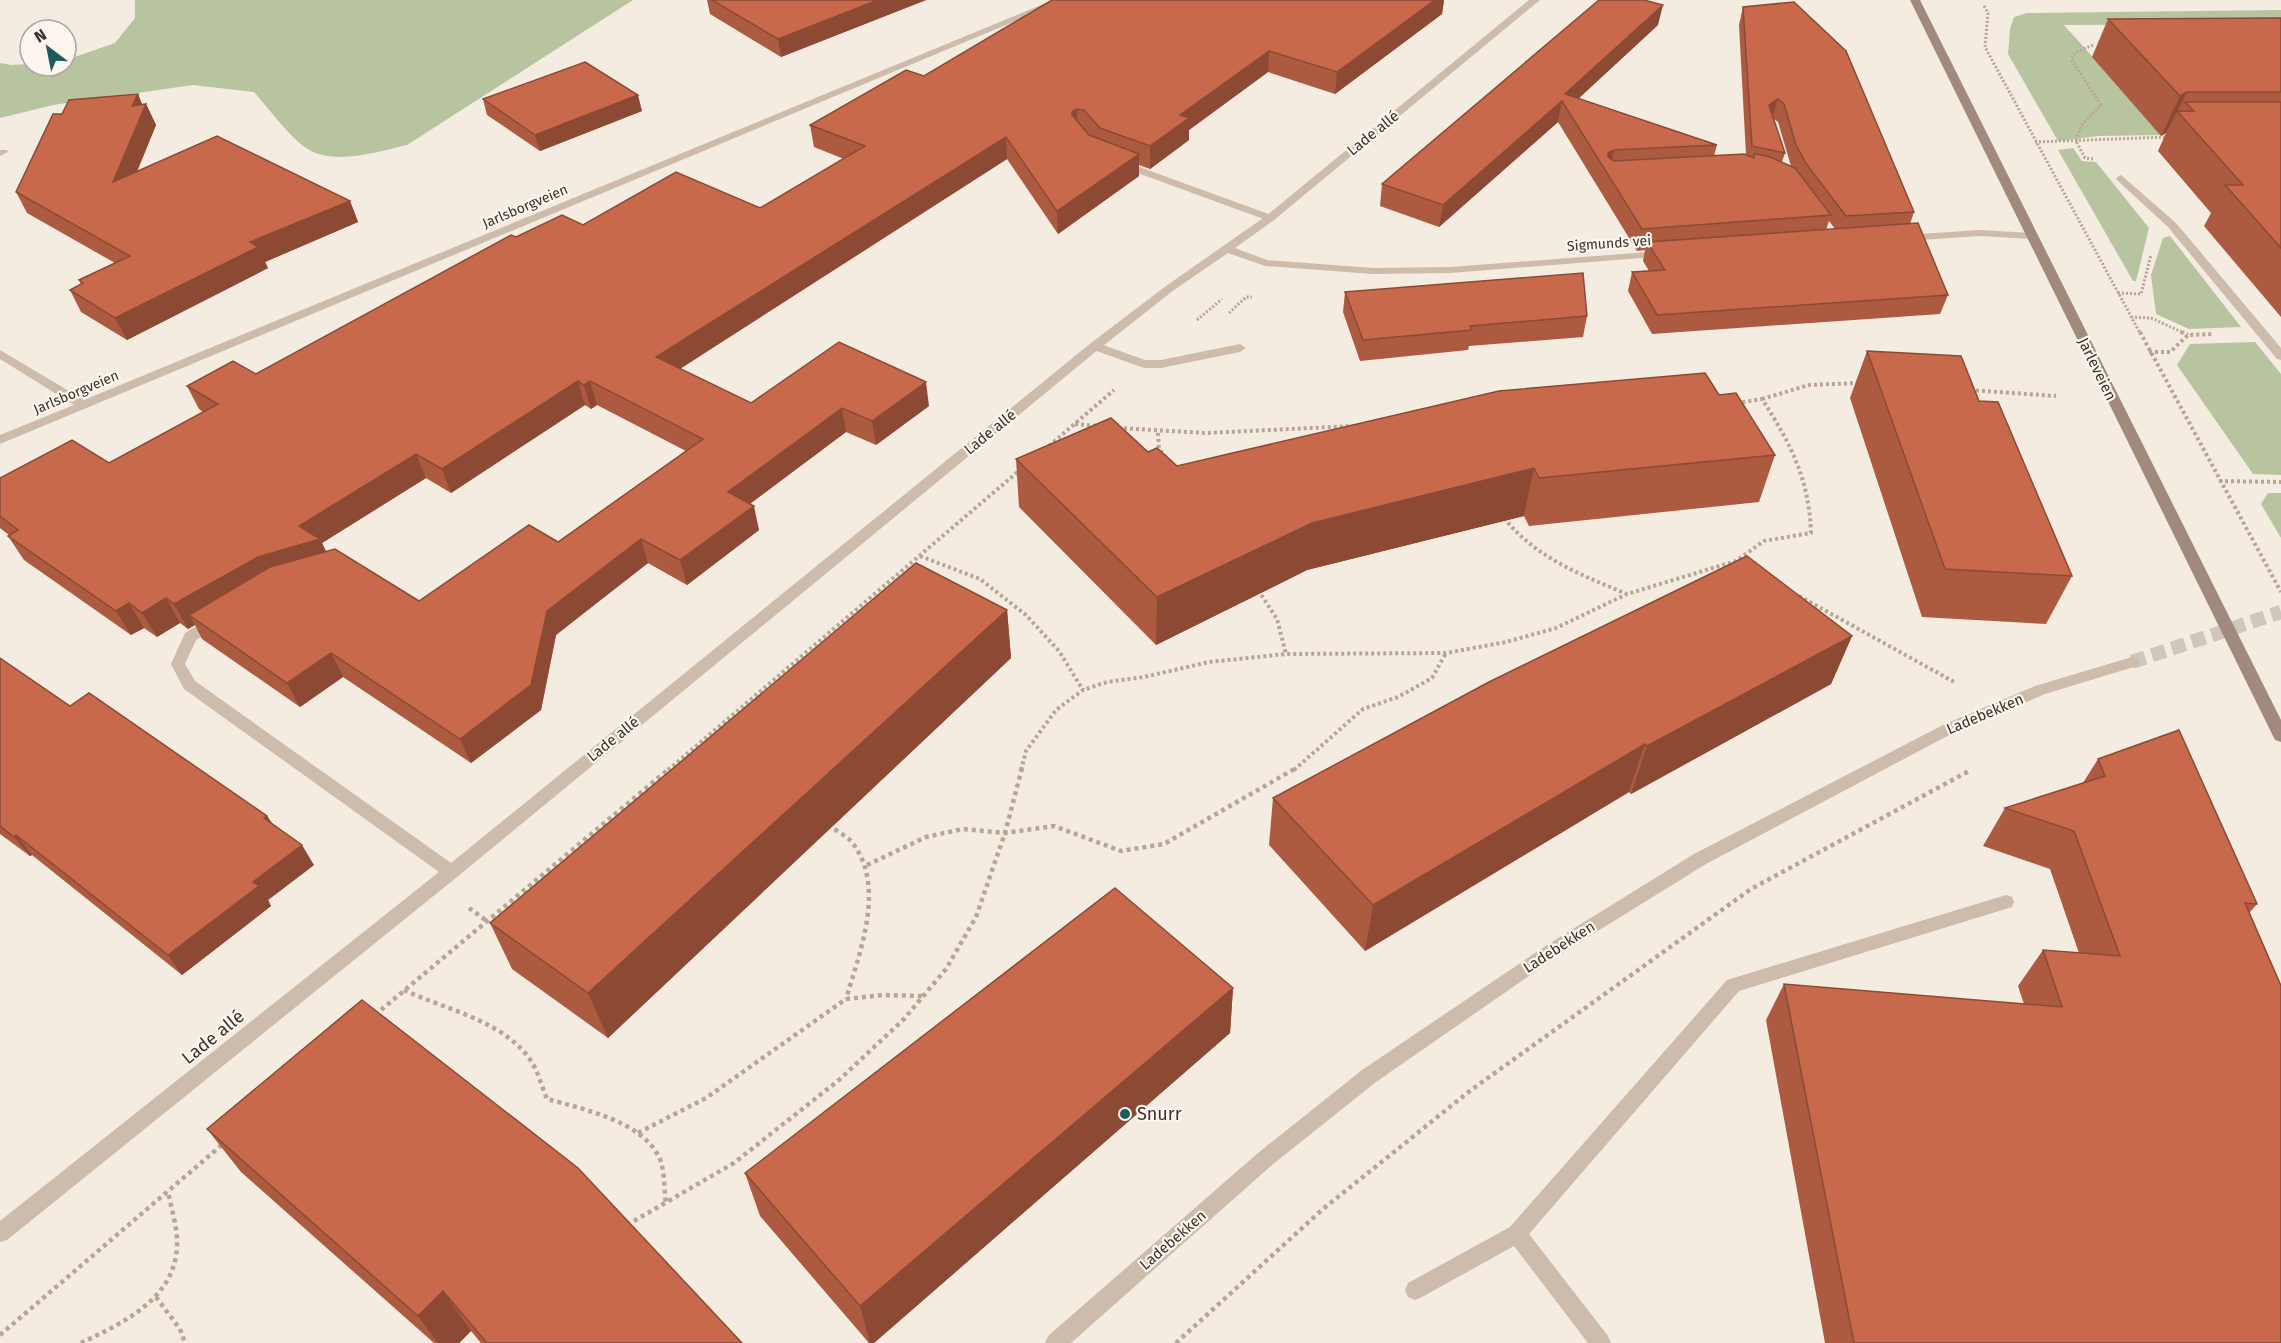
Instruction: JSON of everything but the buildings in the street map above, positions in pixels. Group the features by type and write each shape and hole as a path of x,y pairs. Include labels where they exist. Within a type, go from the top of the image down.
{"main road":[{"name":"Jarleveien","path":"1915,0 2168,513 2279,732"}],"street":[{"name":"Jarlsborgveien","path":"0,440 1061,0"},
{"name":"Lade allé","path":"0,1233 451,872 1095,346 1170,288 1270,218 1535,0"},
{"path":"1106,158 1270,218"},
{"path":"2121,178 2172,225 2281,356"},
{"path":"1894,238 1980,233 2031,236"},
{"name":"Sigmunds vei","path":"1228,249 1265,263 1373,270 1450,270 1671,253"},
{"path":"1095,346 1144,364 1161,364 1240,348"},
{"path":"0,354 83,405"},
{"path":"228,614 190,637 178,664 189,685 451,872"},
{"name":"Ladebekken","path":"1055,1343 1265,1159 1369,1076 1553,950 1700,859 1939,733 2040,690 2132,662"},
{"path":"1415,1290 1517,1234 1733,985 2006,902"},
{"path":"1517,1234 1601,1343"}],"path":[{"path":"1984,6 1988,13 1985,47 2281,592"},
{"path":"2076,141 2081,126 2101,105 2071,59 2076,52 2093,45"},
{"path":"2035,142 2168,137"},
{"path":"2118,293 2141,294 2156,233 2172,225"},
{"path":"1048,447 1227,295"},
{"path":"2131,317 2151,318 2188,335"},
{"path":"2150,352 2170,352"},
{"path":"1731,405 1762,399 1809,385 1835,382 1865,383"},
{"path":"1965,389 2056,396"},
{"path":"619,1229 734,1163 839,1080 904,1019 946,969 976,917 1005,833 1026,751 1056,710 1083,690 1107,682 1144,677 1209,662 1286,654 1446,653 1506,642 1556,628 1627,594 1736,561 1764,541 1811,533 1811,503 1797,457 1762,399"},
{"path":"1075,423 1099,426"},
{"path":"1111,428 1158,433 1269,432 1363,425"},
{"path":"1158,433 1160,448 1167,457"},
{"path":"368,1021 698,746 1030,462"},
{"path":"2219,481 2281,482"},
{"path":"1502,515 1512,531 1563,569 1627,594"},
{"path":"920,556 980,579 1026,615 1059,651 1083,690"},
{"path":"1736,561 1746,566"},
{"path":"1256,585 1277,619 1286,654"},
{"path":"1797,595 1956,683"},
{"path":"867,865 926,837 963,830 1005,833 1054,826 1121,851 1164,844 1294,770 1363,709 1398,698 1432,678 1446,653"},
{"path":"698,746 708,751"},
{"path":"1176,1343 1323,1209 1471,1090 1636,970 1751,889 1969,771"},
{"path":"817,821 836,829 847,838 867,865 870,898 846,999"},
{"path":"404,990 427,1002 465,1013 509,1038 532,1061 547,1099 602,1115 638,1134 660,1159 666,1204"},
{"path":"638,1134 706,1098 846,999 883,995 923,996"},
{"path":"0,1335 231,1136"},
{"path":"81,1343 122,1324 156,1297 174,1273 177,1246 167,1190"},
{"path":"156,1297 180,1329 185,1343"}],"green space":[{"path":"135,0 633,0 407,145 367,154 339,157 313,152 289,133 254,92 193,85 53,105 0,118 0,63 18,65 18,78 78,78 78,56 115,43 135,18"},
{"path":"2281,10 2281,24 2064,25 2154,125 2160,135 2099,136 2058,141 2008,54 2010,29 2014,17 2027,13"},
{"path":"2073,148 2082,161 2096,162 2149,228 2136,281 2133,281 2058,150"},
{"path":"2170,236 2241,327 2189,329 2156,314 2151,275 2163,238"},
{"path":"2255,342 2281,374 2281,475 2253,474 2177,365 2190,344"},
{"path":"2268,493 2281,493 2281,538 2261,504"}],"tunnel":[{"path":"2132,662 2281,612"}],"place":[{"name":"Snurr","path":"1125,1114"}]}
